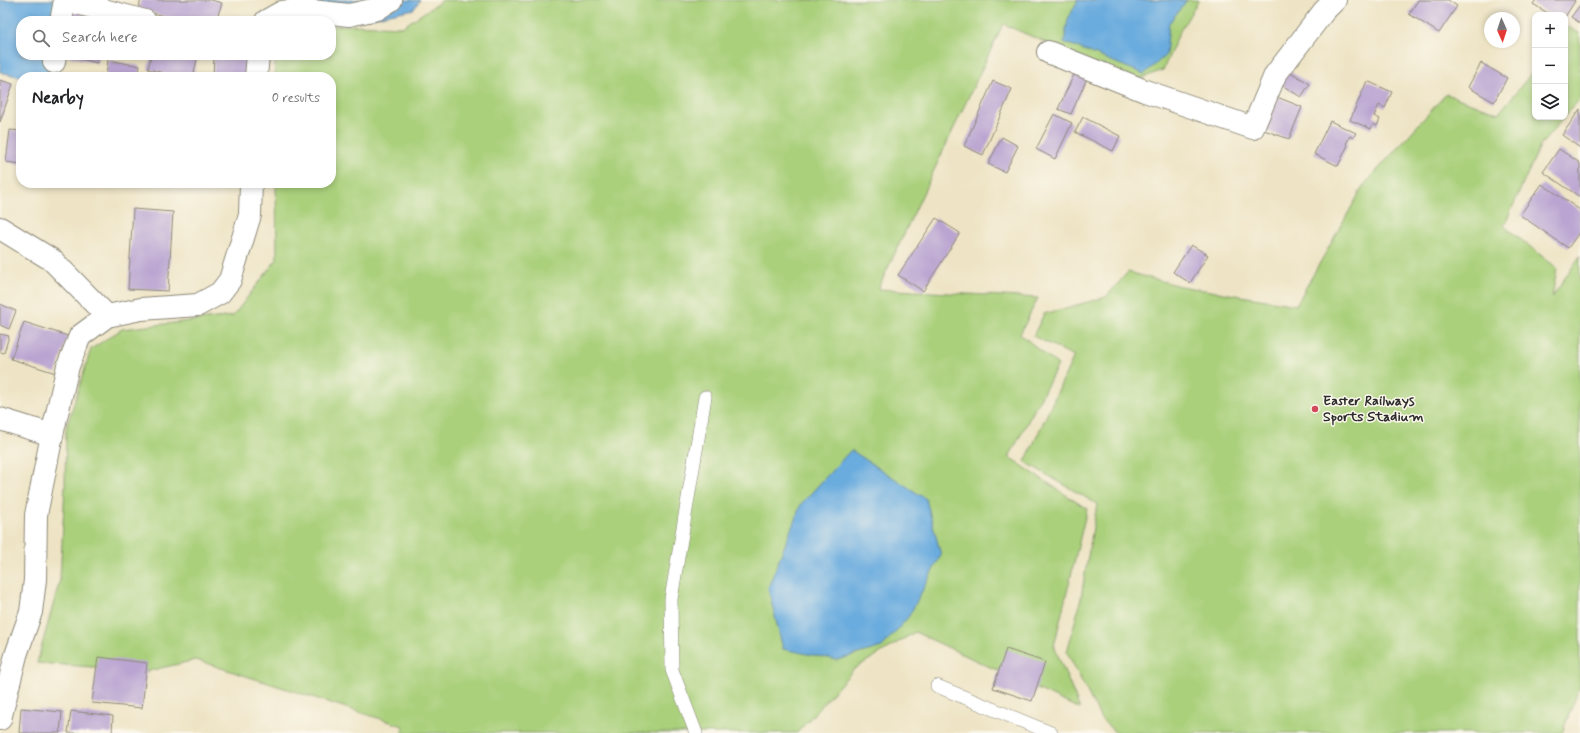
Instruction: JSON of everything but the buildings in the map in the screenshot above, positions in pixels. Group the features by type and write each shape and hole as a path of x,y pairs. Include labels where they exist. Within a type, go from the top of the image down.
{"street":[{"path":"62,16 65,0 126,16"},
{"path":"275,16 282,12 302,10 349,15 377,9 391,0"},
{"path":"1048,52 1145,90 1253,128 1275,75 1324,11 1335,0"},
{"path":"256,72 258,60"},
{"path":"0,719 8,654 32,612 35,580 36,515 68,366 80,336 107,316 141,309 198,305 220,293 230,280 250,215 251,188"},
{"path":"0,228 52,260 107,316"},
{"path":"0,419 52,435"}],"lane":[{"path":"696,733 672,670 671,599 705,397"},
{"path":"937,686 1051,733"}],"green space":[{"path":"443,0 1199,0 1180,31 1163,70 1134,81 1003,24 878,289 1038,298 1020,334 1058,365 1009,457 1087,509 1054,646 1080,709 915,632 854,669 797,733 402,733 403,726 196,660 148,671 37,663 60,580 65,485 66,429 91,349 122,329 233,316 277,259 276,188 336,188 336,72 275,72 275,60 336,60 336,26 402,27"},
{"path":"1569,27 1580,34 1580,99 1568,113 1568,48"},
{"name":"Easter Railways Sports Stadium","path":"1532,73 1532,120 1562,120 1540,146 1504,226 1557,268 1552,297 1580,256 1580,686 1562,733 1116,733 1101,719 1067,652 1080,603 1097,504 1025,462 1074,356 1033,336 1044,314 1106,297 1128,272 1180,286 1296,305 1364,185 1446,94 1499,113"}],"water":[{"path":"0,0 63,0 60,16 16,16 16,60 51,60 48,72 16,72 16,76 0,72"},
{"path":"301,0 420,0 414,9 371,18"},
{"path":"1078,0 1187,0 1169,23 1166,55 1144,74 1064,42 1068,19"},
{"path":"851,450 926,499 941,555 909,616 882,647 837,660 783,649 768,588 801,504"}],"place":[{"name":"Easter Railways Sports Stadium","path":"1315,409"}]}
